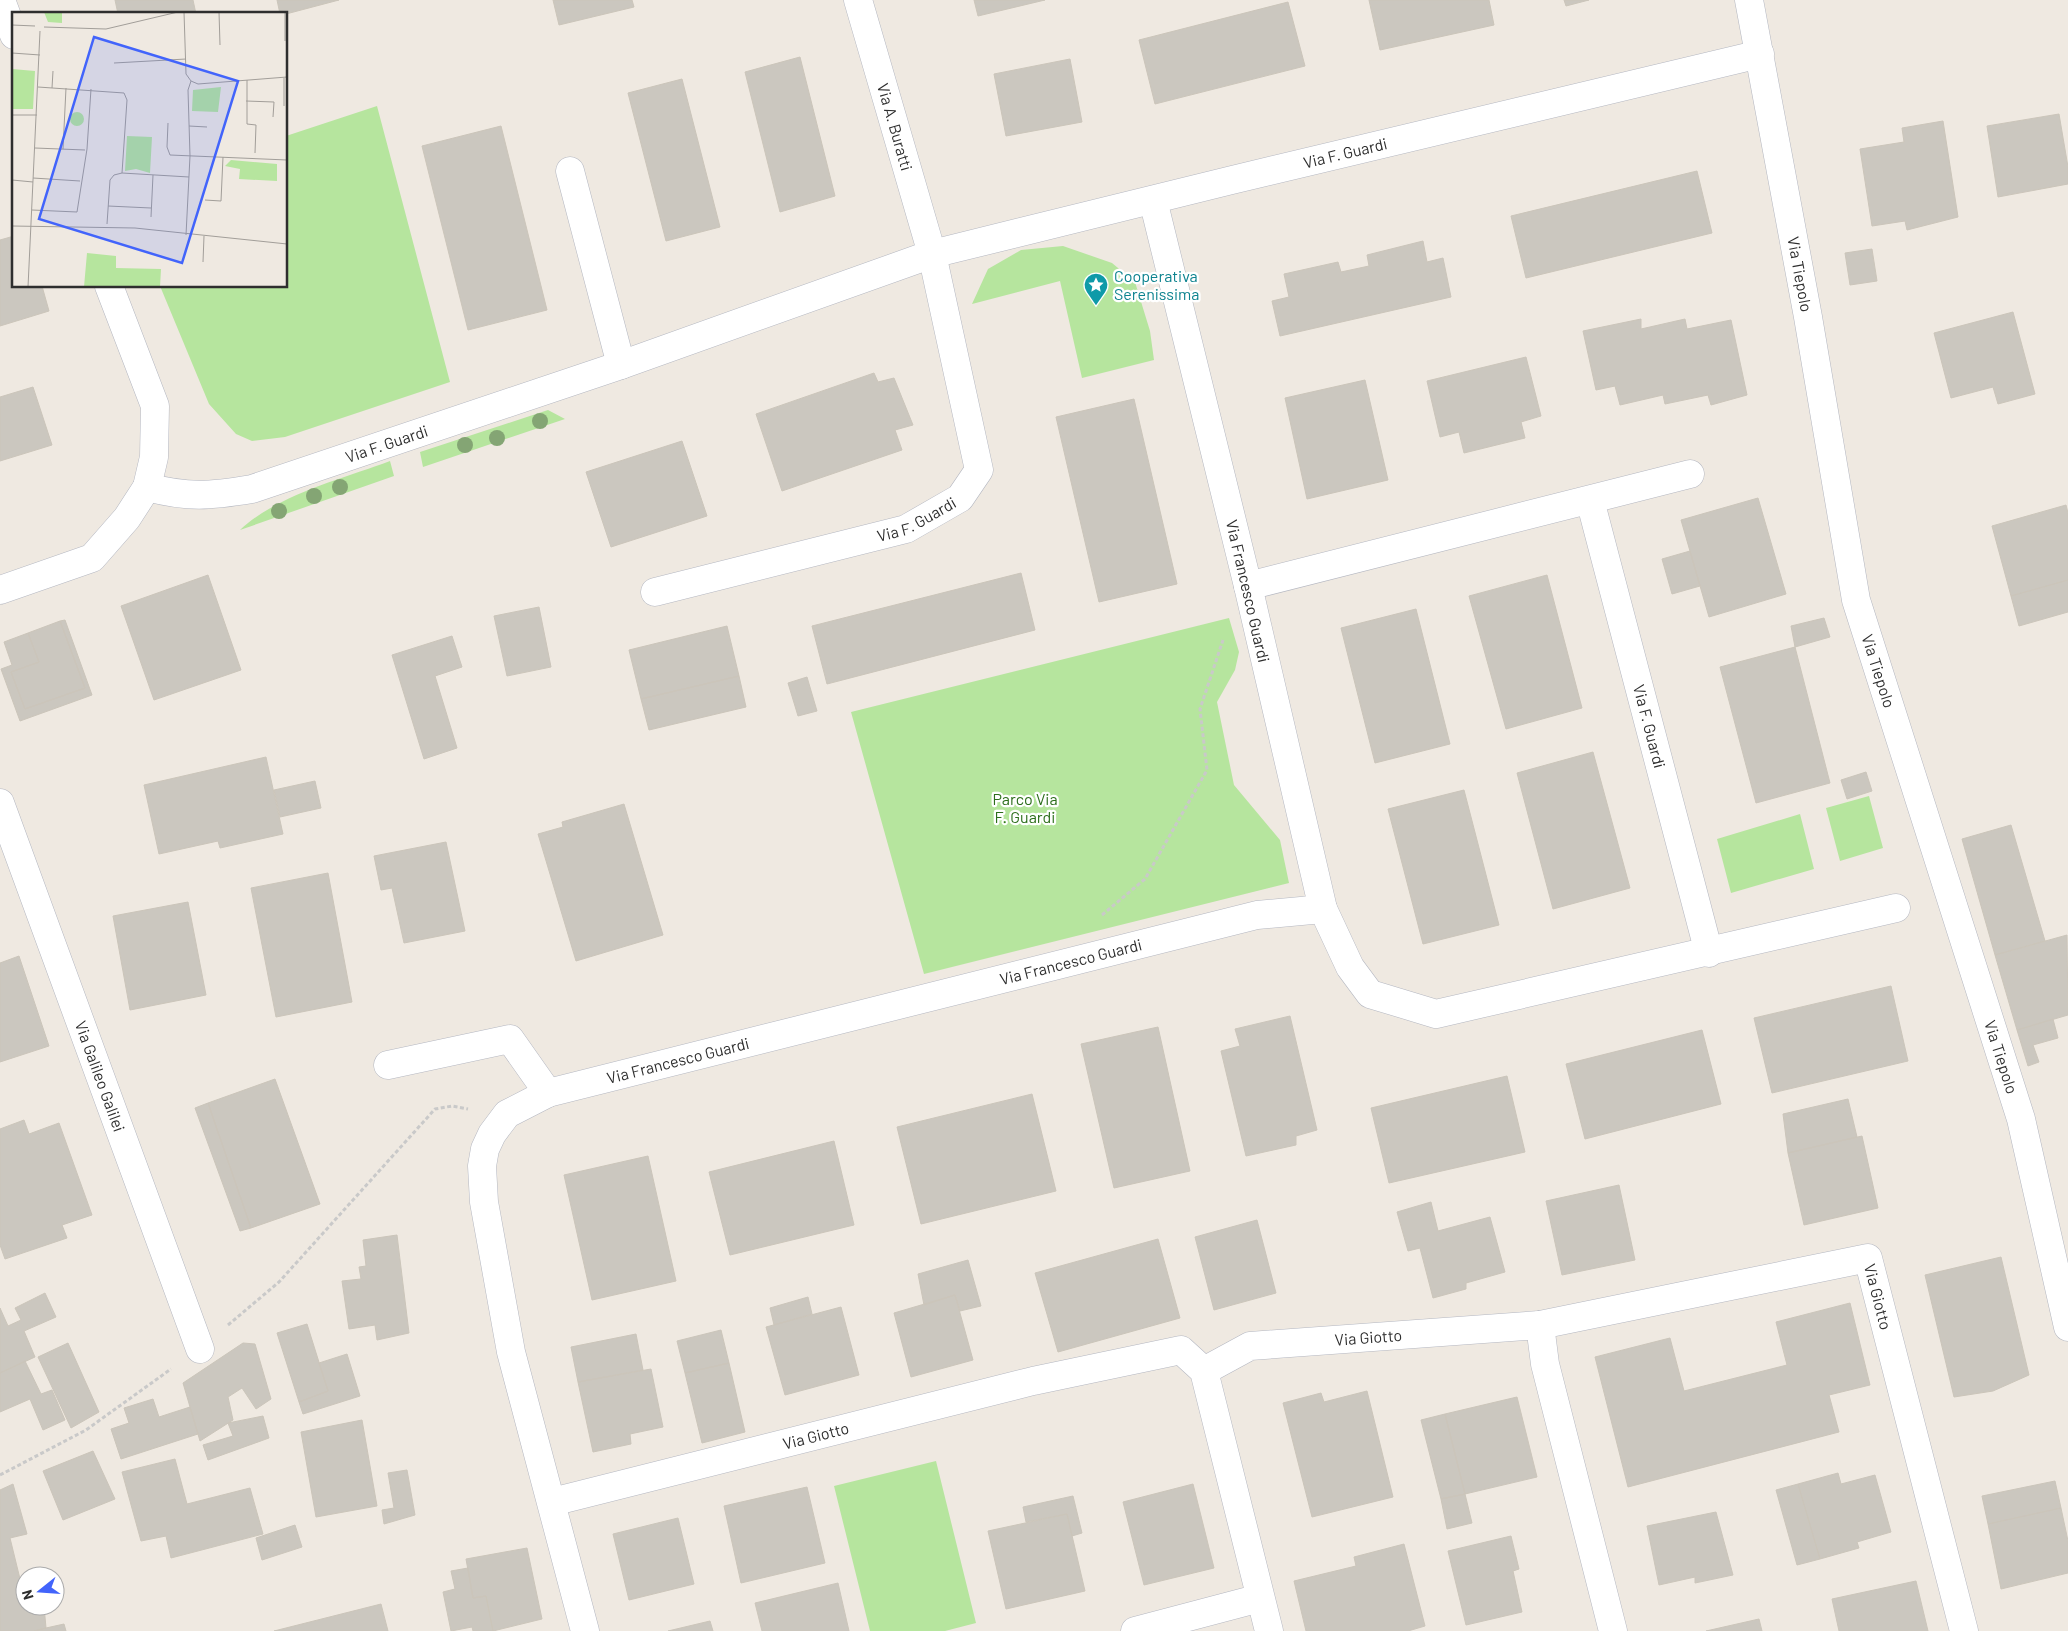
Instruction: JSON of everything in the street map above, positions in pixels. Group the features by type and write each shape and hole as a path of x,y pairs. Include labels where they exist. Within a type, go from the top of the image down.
{"street":[{"path":"1,0 12,29"},
{"name":"Via A. Buratti","path":"858,0 932,254"},
{"name":"Via Tiepolo","path":"1749,0 1808,317 1856,600 2021,1119 2068,1327"},
{"name":"Via F. Guardi","path":"147,488 171,493 208,496 252,489 621,365 932,254 1760,54"},
{"path":"570,171 621,365"},
{"name":"Via Francesco Guardi","path":"552,1502 511,1352 484,1202 482,1166 485,1149 492,1134 507,1114 548,1093 1257,915 1323,909 1248,586 1153,200"},
{"name":"Via F. Guardi","path":"655,592 906,529 960,498 979,470 932,254"},
{"path":"0,590 92,558 127,518 147,488 154,457 155,406 110,288"},
{"path":"1248,586 1690,474"},
{"name":"Via F. Guardi","path":"1590,500 1709,953"},
{"name":"Via Galileo Galilei","path":"0,803 200,1349"},
{"path":"1323,909 1350,967 1370,994 1436,1014 1709,953 1896,908"},
{"path":"388,1065 510,1039 548,1093"},
{"name":"Via Giotto","path":"552,1502 1033,1381 1181,1350 1204,1371 1250,1346 1540,1325 1868,1258 1964,1631"},
{"path":"1540,1325 1545,1364 1613,1631"},
{"path":"1204,1371 1269,1631"},
{"path":"552,1502 585,1631"},
{"path":"1135,1631 1260,1598"}],"path":[{"path":"1096,918 1104,915 1145,879 1207,770 1200,709 1224,635"},
{"path":"0,1475 86,1430 200,1349 279,1282 435,1109 452,1106 471,1109 492,1134"}],"green space":[{"path":"377,106 450,382 285,437 252,441 236,434 209,404 161,288 288,288 288,135"},
{"path":"1063,246 1112,263 1135,282 1150,331 1154,360 1082,378 1060,281 972,304 988,269 1021,250"},
{"path":"548,410 565,419 423,467 420,452"},
{"path":"390,461 394,476 240,530 272,507 291,498"},
{"name":"Parco Via F. Guardi","path":"1229,618 1239,652 1235,670 1217,702 1234,785 1280,840 1289,883 924,974 851,712"},
{"path":"1869,796 1883,848 1840,861 1826,808"},
{"path":"1800,814 1814,869 1731,893 1717,839"},
{"path":"936,1461 976,1623 945,1631 870,1631 834,1486"}],"building":[{"path":"115,0 193,0 196,12 118,12"},
{"path":"277,0 339,0 288,13 280,12"},
{"path":"553,0 632,0 634,7 559,25"},
{"path":"974,0 1045,0 978,16"},
{"path":"1369,0 1489,0 1494,25 1380,50"},
{"path":"1564,0 1589,0 1566,6"},
{"path":"1288,2 1305,66 1155,104 1139,40"},
{"path":"800,57 835,196 780,212 745,72"},
{"path":"1070,59 1082,122 1006,136 994,74"},
{"path":"682,79 720,227 666,241 628,93"},
{"path":"2059,114 2068,167 2068,184 1998,197 1987,126"},
{"path":"1943,121 1958,217 1907,230 1905,221 1872,226 1860,149 1904,142 1902,128"},
{"path":"501,126 547,310 468,330 422,146"},
{"path":"1697,171 1712,233 1526,278 1511,216"},
{"path":"12,237 12,288 43,288 49,311 0,326 0,240"},
{"path":"1423,241 1427,262 1443,258 1451,297 1280,336 1272,301 1289,297 1284,274 1338,262 1341,272 1369,266 1367,255"},
{"path":"1872,249 1877,281 1850,285 1845,253"},
{"path":"2013,312 2035,394 1998,404 1993,387 1951,398 1934,333"},
{"path":"1641,319 1641,329 1685,319 1687,329 1731,320 1747,395 1711,405 1708,395 1665,404 1663,395 1620,405 1615,386 1596,390 1583,331"},
{"path":"1526,357 1541,416 1521,422 1525,438 1464,453 1459,432 1440,437 1427,381"},
{"path":"874,373 878,382 894,378 913,425 895,430 902,450 782,491 756,414"},
{"path":"1365,380 1388,480 1307,499 1285,398"},
{"path":"33,387 52,445 0,461 0,397"},
{"path":"1134,399 1177,584 1099,602 1056,417"},
{"path":"682,441 707,516 611,547 586,472"},
{"path":"1758,498 1786,594 1709,617 1681,520"},
{"path":"2066,505 2068,513 2068,580 2011,596 1992,526"},
{"path":"1690,551 1700,586 1672,594 1662,559"},
{"path":"1021,573 1035,630 827,684 812,626"},
{"path":"208,575 241,670 154,700 121,606"},
{"path":"1547,575 1582,708 1506,729 1469,596"},
{"path":"2068,580 2068,612 2019,626 2011,596"},
{"path":"539,607 551,667 507,676 494,616"},
{"path":"1416,609 1450,744 1375,763 1341,628"},
{"path":"1824,618 1830,637 1795,647 1791,626"},
{"path":"65,620 92,695 20,721 1,669 12,665 4,642 28,633 39,662 11,672 25,709 85,688 60,621"},
{"path":"60,621 85,688 25,709 11,672 39,662 28,633"},
{"path":"727,626 739,676 641,699 629,650"},
{"path":"452,636 462,667 435,676 457,748 424,759 392,655"},
{"path":"1795,647 1830,783 1756,803 1720,667"},
{"path":"739,676 746,707 649,730 641,699"},
{"path":"807,677 817,711 798,716 788,683"},
{"path":"1593,752 1630,888 1553,909 1517,773"},
{"path":"266,757 283,834 220,848 218,841 159,854 144,785"},
{"path":"1866,772 1872,791 1847,799 1841,780"},
{"path":"315,781 321,808 280,817 274,790"},
{"path":"1464,790 1499,925 1423,944 1388,809"},
{"path":"624,804 663,935 576,961 538,834 563,827 562,822"},
{"path":"2011,825 2045,941 1995,955 1962,839"},
{"path":"446,842 465,931 404,943 392,888 381,890 374,856"},
{"path":"328,873 352,1002 276,1017 251,888"},
{"path":"188,902 206,995 130,1010 113,916"},
{"path":"2067,935 2068,1015 2017,1030 1995,955"},
{"path":"19,956 49,1046 0,1062 0,963"},
{"path":"1891,986 1908,1061 1772,1093 1754,1018"},
{"path":"1290,1016 1317,1130 1296,1136 1296,1145 1246,1156 1221,1051 1240,1046 1235,1029"},
{"path":"2053,1019 2058,1038 2033,1045 2039,1062 2028,1066 2017,1030"},
{"path":"1158,1027 1190,1171 1114,1188 1081,1044"},
{"path":"1702,1030 1721,1104 1585,1139 1566,1064"},
{"path":"1507,1076 1525,1152 1389,1183 1371,1108"},
{"path":"275,1079 320,1204 251,1228 208,1103"},
{"path":"1032,1094 1056,1191 921,1224 897,1127"},
{"path":"1848,1099 1857,1137 1788,1153 1783,1114"},
{"path":"208,1103 251,1228 240,1231 195,1108"},
{"path":"24,1120 29,1134 59,1123 92,1215 62,1225 67,1238 5,1259 0,1245 0,1129"},
{"path":"1862,1136 1878,1208 1804,1225 1788,1153"},
{"path":"834,1141 854,1225 730,1255 709,1172"},
{"path":"648,1156 676,1281 592,1300 564,1175"},
{"path":"1619,1185 1635,1260 1562,1275 1546,1201"},
{"path":"1431,1202 1438,1231 1490,1217 1505,1272 1466,1283 1466,1289 1433,1298 1420,1248 1408,1251 1397,1212"},
{"path":"1257,1220 1276,1293 1214,1310 1195,1237"},
{"path":"397,1235 409,1333 377,1340 375,1325 349,1329 342,1281 361,1279 359,1267 366,1266 363,1240"},
{"path":"1158,1239 1180,1318 1058,1352 1035,1273"},
{"path":"2001,1257 2029,1375 1993,1391 1954,1397 1925,1275"},
{"path":"968,1260 981,1306 960,1311 955,1295 924,1305 918,1274"},
{"path":"45,1293 56,1317 24,1331 35,1357 0,1373 0,1308 8,1326 21,1320 15,1308"},
{"path":"955,1295 973,1360 911,1377 894,1313"},
{"path":"808,1297 812,1314 774,1325 770,1308"},
{"path":"1850,1303 1870,1385 1829,1395 1839,1432 1628,1487 1595,1357 1670,1338 1684,1391 1787,1365 1776,1322"},
{"path":"841,1307 859,1375 785,1395 766,1327"},
{"path":"307,1324 328,1391 299,1402 277,1333"},
{"path":"721,1330 729,1363 685,1373 677,1341"},
{"path":"636,1334 643,1370 578,1382 571,1347"},
{"path":"68,1343 99,1412 71,1428 38,1357"},
{"path":"243,1343 255,1344 271,1399 256,1409 242,1388 228,1397 233,1420 200,1441 183,1383"},
{"path":"347,1354 360,1396 303,1414 299,1402 328,1391 319,1363"},
{"path":"25,1361 41,1394 52,1390 65,1420 43,1430 30,1399 0,1412 0,1373"},
{"path":"729,1363 745,1432 702,1443 685,1373"},
{"path":"651,1369 663,1427 630,1434 631,1444 593,1452 578,1382"},
{"path":"1367,1391 1393,1497 1312,1517 1283,1403 1321,1393 1324,1402"},
{"path":"1517,1397 1537,1477 1465,1494 1445,1414"},
{"path":"153,1399 159,1417 190,1407 198,1434 121,1459 111,1429 129,1423 124,1408"},
{"path":"1445,1414 1465,1494 1441,1499 1421,1420"},
{"path":"263,1416 269,1438 208,1460 203,1445 233,1436 228,1423"},
{"path":"362,1420 377,1506 316,1517 301,1432"},
{"path":"93,1451 115,1499 63,1520 43,1471"},
{"path":"175,1459 187,1504 250,1488 263,1534 171,1558 166,1536 141,1541 122,1472"},
{"path":"407,1470 415,1515 384,1524 382,1510 394,1508 388,1473"},
{"path":"1838,1473 1841,1484 1875,1475 1891,1532 1857,1542 1859,1548 1820,1559 1798,1484"},
{"path":"2055,1481 2061,1508 1988,1524 1982,1496"},
{"path":"13,1484 27,1534 10,1538 17,1566 15,1566 15,1616 45,1616 46,1628 34,1631 0,1631 0,1490"},
{"path":"1193,1484 1214,1568 1144,1585 1123,1502"},
{"path":"1798,1484 1820,1559 1797,1565 1776,1490"},
{"path":"807,1487 825,1563 741,1583 724,1506"},
{"path":"1465,1494 1472,1523 1447,1529 1441,1499"},
{"path":"1073,1496 1082,1533 1072,1536 1067,1514 1026,1522 1023,1507"},
{"path":"2061,1508 2068,1541 2068,1573 2001,1589 1988,1524"},
{"path":"1716,1512 1733,1575 1695,1583 1695,1577 1659,1585 1647,1526"},
{"path":"1067,1514 1085,1591 1006,1609 988,1531"},
{"path":"678,1518 694,1584 629,1600 613,1534"},
{"path":"295,1525 302,1547 262,1560 256,1538"},
{"path":"1511,1536 1519,1569 1513,1571 1522,1612 1466,1625 1448,1551"},
{"path":"1404,1544 1425,1626 1408,1631 1306,1631 1294,1581 1356,1566 1354,1557"},
{"path":"527,1548 542,1619 493,1631 486,1596 473,1598 466,1559"},
{"path":"468,1568 473,1598 486,1596 493,1631 473,1631 472,1627 451,1631 443,1592 455,1589 451,1571"},
{"path":"1916,1581 1928,1631 1839,1631 1832,1599"},
{"path":"838,1583 849,1631 762,1631 755,1603"},
{"path":"381,1604 388,1631 274,1631"},
{"path":"1759,1619 1762,1631 1706,1631"},
{"path":"710,1621 713,1631 668,1631"},
{"path":"64,1624 66,1631 34,1631 46,1628"}],"place":[{"name":"Cooperativa Serenissima","path":"1096,306"}]}
